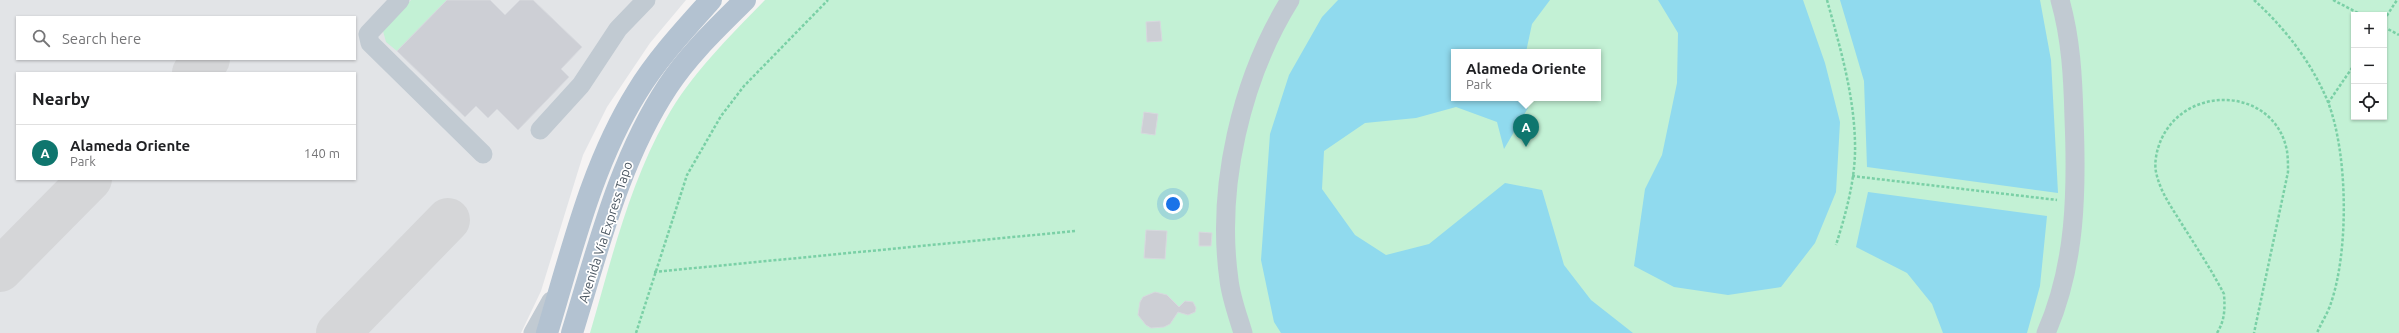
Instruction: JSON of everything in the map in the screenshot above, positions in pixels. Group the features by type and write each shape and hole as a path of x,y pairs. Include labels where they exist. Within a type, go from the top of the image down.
{"main road":[{"name":"Avenida Vía Express Tapo","path":"547,333 598,168 622,118 657,63 711,0"},
{"name":"Avenida Vía Express Tapo","path":"572,333 613,201 631,152 668,85 699,46 745,0"}],"street":[{"path":"400,0 368,34 370,43 483,154"},
{"path":"540,130 581,85 618,29 646,0"},
{"path":"1243,333 1229,281 1226,219 1234,151 1250,84 1263,52 1290,0"},
{"path":"2046,333 2066,278 2075,202 2075,140 2071,51 2060,0"},
{"path":"533,333 563,279"}],"path":[{"path":"636,333 654,272 687,175 722,116 744,86 828,0"},
{"path":"1827,0 1844,61 1852,108 1855,145 1847,208 1836,245"},
{"path":"2254,0 2279,23 2312,70 2328,103 2342,164 2344,206 2340,265 2331,303 2317,333"},
{"path":"2333,0 2356,12"},
{"path":"2387,15 2397,0"},
{"path":"2387,29 2399,35"},
{"path":"2328,103 2351,68"},
{"path":"2217,333 2222,325 2225,310 2224,294 2161,191 2156,171 2157,149 2166,129 2181,113 2200,102 2222,99 2244,102 2263,113 2278,130 2287,150 2288,172 2254,333"},
{"path":"1852,176 2075,202"},
{"path":"654,272 1075,231"}],"shaded area":[{"path":"0,0 686,0 650,43 607,107 583,155 541,291 521,333 0,333"}],"green space":[{"path":"411,0 447,0 397,51 386,42 383,31"},
{"path":"765,0 2399,0 2399,333 590,333 622,224 641,170 653,144 676,102 712,56"}],"water":[{"path":"1338,0 1550,0 1532,24 1527,49 1451,49 1451,101 1527,101 1528,108 1504,149 1497,122 1456,107 1416,118 1365,123 1324,151 1322,189 1355,235 1386,255 1429,244 1505,183 1542,190 1564,265 1591,300 1633,333 1281,333 1274,322 1261,260 1270,134 1289,75 1322,17"},
{"path":"1658,0 1803,0 1825,63 1840,122 1836,192 1815,243 1781,287 1728,295 1674,287 1634,266 1645,189 1662,155 1677,83 1678,33"},
{"path":"1840,0 2040,0 2051,60 2058,193 1867,167 1864,81"},
{"path":"1868,192 2047,216 2040,286 2027,333 1943,333 1932,304 1907,273 1856,247"}],"building":[{"path":"447,0 490,0 505,15 520,0 533,0 582,47 561,69 569,77 518,130 497,109 488,118 476,106 465,117 397,51"},
{"path":"1160,21 1162,41 1147,42 1146,22"},
{"path":"1144,112 1158,114 1155,135 1141,133"},
{"path":"1146,230 1167,231 1165,259 1144,258"},
{"path":"1199,232 1212,233 1211,246 1199,246"},
{"path":"1155,292 1167,295 1179,307 1185,301 1193,302 1196,308 1195,312 1188,315 1178,312 1170,324 1164,327 1151,328 1146,325 1138,315 1140,302 1143,297"}],"taxiway":[{"path":"195,72 207,60"},
{"path":"0,270 89,180"},
{"path":"338,333 448,220"}],"place":[{"name":"Alameda Oriente","path":"1526,147"}]}
